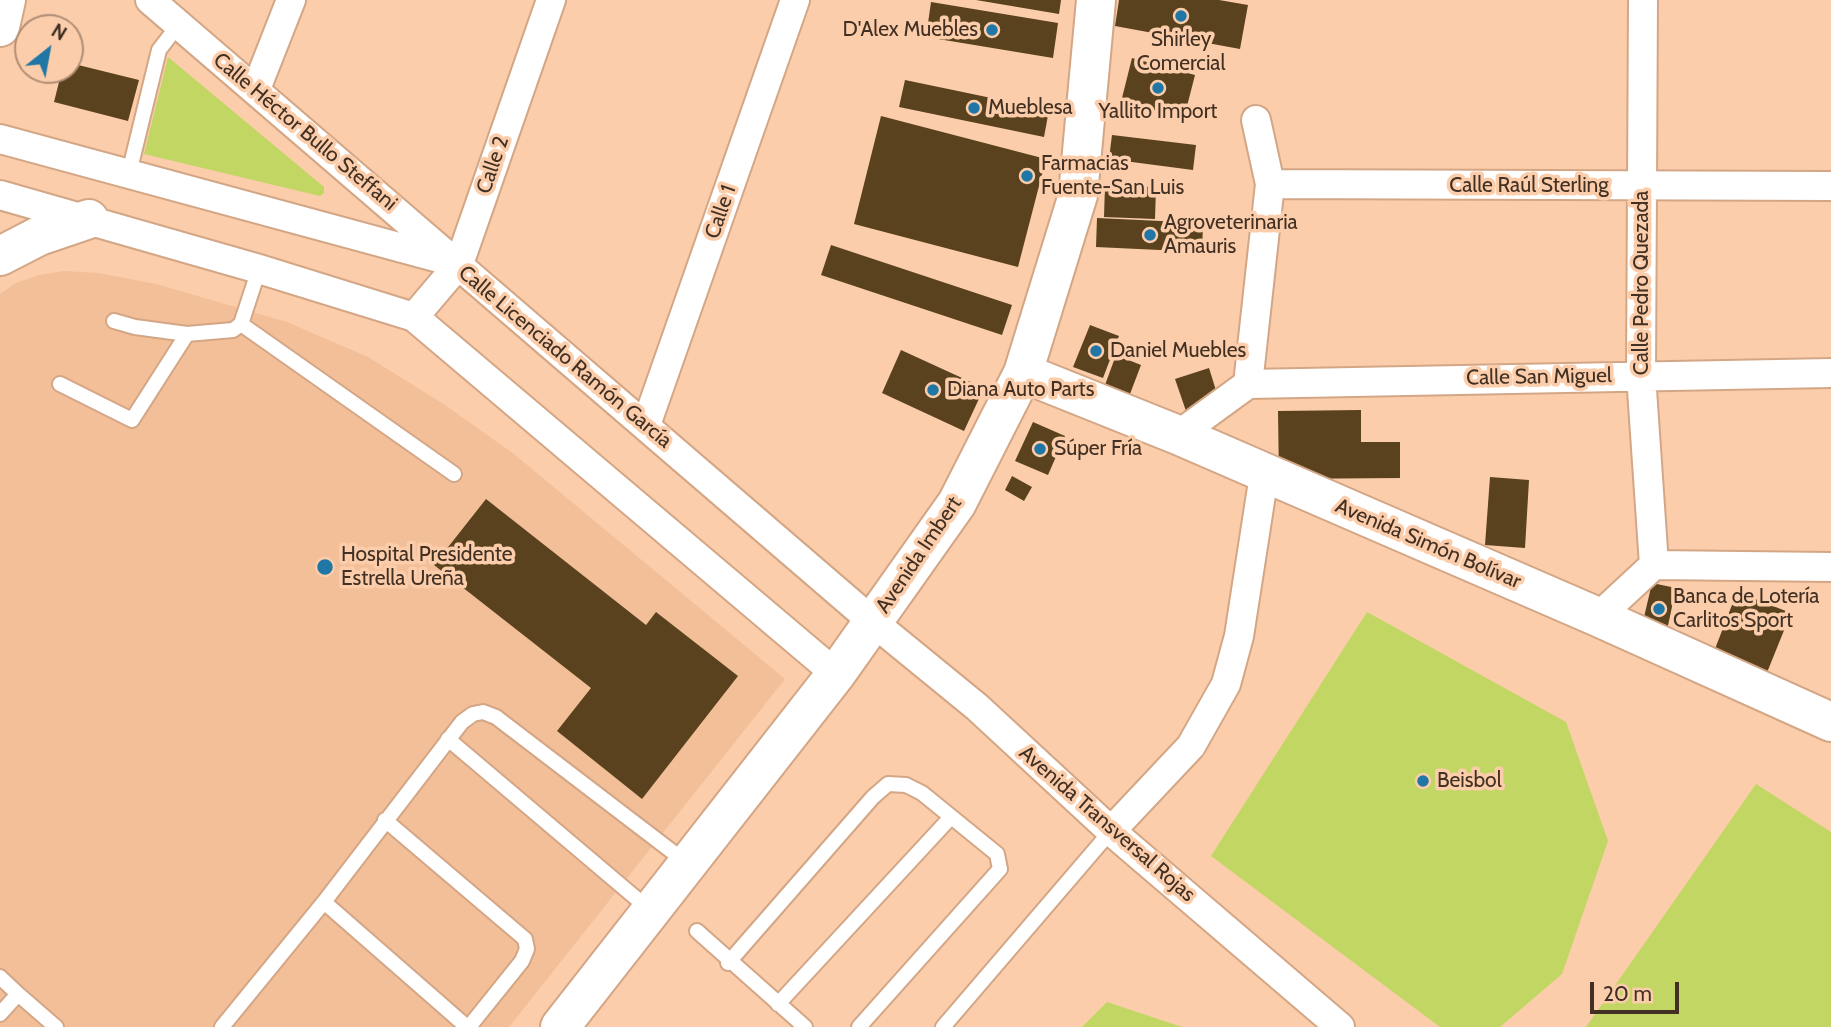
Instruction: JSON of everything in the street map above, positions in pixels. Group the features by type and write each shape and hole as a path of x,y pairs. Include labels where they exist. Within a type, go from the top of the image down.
{"main road":[{"path":"0,27 6,0"},
{"name":"Avenida Imbert","path":"560,1027 836,674 957,503 1023,373 1078,195 1096,0"},
{"path":"0,256 39,236 89,219"},
{"name":"Avenida Simón Bolívar","path":"1023,373 1178,435 1264,475 1598,617 1831,722"}],"street":[{"name":"Calle Héctor Bullo Steffani","path":"150,0 459,264"},
{"path":"256,89 292,0"},
{"name":"Calle 2","path":"414,317 459,264 551,0"},
{"name":"Calle 1","path":"646,425 795,0"},
{"name":"Calle Pedro Quezada","path":"1643,0 1641,375 1654,565"},
{"path":"1178,435 1248,384 1270,184 1256,120"},
{"name":"Calle Licenciado Ramón García","path":"0,139 459,264 873,622"},
{"name":"Calle Raúl Sterling","path":"1270,184 1831,186"},
{"path":"0,195 259,269 414,317 836,674"},
{"name":"Calle San Miguel","path":"1248,384 1831,373"},
{"path":"1111,831 1191,746 1226,684 1239,636 1264,475"},
{"path":"1598,617 1654,565 1831,566"},
{"name":"Avenida Transversal Rojas","path":"873,622 976,707 1111,831 1340,1027"}],"lane":[{"path":"129,173 159,50 179,24"},
{"path":"114,321 135,327 187,334 233,330 241,324 259,269"},
{"path":"241,324 454,474"},
{"path":"60,384 132,420 187,334"},
{"path":"222,1027 324,902 448,739 473,714 483,712 496,717 688,863"},
{"path":"448,739 650,910"},
{"path":"729,963 873,797 888,785 906,785 997,854 1000,869 859,1027"},
{"path":"778,1004 951,817"},
{"path":"324,902 468,1027 522,961 527,949 525,939 385,820"},
{"path":"943,1027 1111,831"},
{"path":"696,931 729,963 805,1027"},
{"path":"0,977 56,1027"},
{"path":"0,1014 18,994"}],"shaded area":[{"name":"Hospital Presidente Estrella Ureña","path":"64,271 99,273 156,284 287,322 368,357 445,405 514,454 785,679 509,1027 0,1027 0,294 16,283 39,275"}],"green space":[{"path":"168,57 324,187 324,193 320,196 144,154"},
{"name":"Beisbol","path":"1367,612 1566,722 1608,841 1562,974 1500,1027 1440,1027 1211,856"},
{"path":"1756,784 1831,832 1831,1027 1586,1027"},
{"path":"1107,1002 1182,1027 1082,1027"}],"building":[{"path":"976,0 1061,0 1059,14"},
{"name":"Shirley Comercial","path":"1119,0 1219,0 1248,5 1240,49 1115,26"},
{"name":"D'Alex Muebles","path":"931,2 1058,23 1053,58 926,37"},
{"name":"Yallito Import","path":"1132,58 1195,75 1184,118 1121,102"},
{"path":"84,66 139,80 128,121 54,102 58,84 84,84"},
{"name":"Mueblesa","path":"905,80 1049,110 1044,137 899,107"},
{"path":"881,116 1046,159 1018,267 854,224"},
{"path":"1112,135 1196,145 1193,170 1109,159"},
{"path":"1105,185 1156,187 1155,219 1104,217"},
{"name":"Agroveterinaria Amauris","path":"1097,218 1203,223 1202,252 1096,247"},
{"path":"831,245 1012,305 1002,335 821,275"},
{"name":"Daniel Muebles","path":"1090,325 1119,336 1103,378 1073,367"},
{"name":"Diana Auto Parts","path":"901,350 984,388 964,431 882,393"},
{"path":"1116,355 1141,365 1130,394 1105,385"},
{"path":"1209,368 1219,400 1186,411 1175,379"},
{"path":"1361,410 1361,442 1400,442 1400,478 1279,479 1278,411"},
{"name":"Súper Fría","path":"1033,422 1065,436 1048,475 1015,461"},
{"path":"1012,476 1032,487 1024,501 1005,490"},
{"path":"1490,477 1529,480 1525,548 1485,545"},
{"path":"486,499 646,625 656,612 738,676 642,799 557,731 591,688 434,565"},
{"name":"Banca de Lotería Carlitos Sport","path":"1652,583 1676,588 1666,635 1641,630"},
{"path":"1737,592 1791,613 1766,675 1713,654"}],"place":[{"name":"Shirley Comercial","path":"1181,16"},
{"name":"D'Alex Muebles","path":"992,30"},
{"name":"Yallito Import","path":"1158,88"},
{"name":"Mueblesa","path":"974,108"},
{"name":"Farmacias Fuente-San Luis","path":"1027,176"},
{"name":"Agroveterinaria Amauris","path":"1150,235"},
{"name":"Daniel Muebles","path":"1096,351"},
{"name":"Diana Auto Parts","path":"933,390"},
{"name":"Súper Fría","path":"1040,449"},
{"name":"Hospital Presidente Estrella Ureña","path":"325,567"},
{"name":"Banca de Lotería Carlitos Sport","path":"1659,609"},
{"name":"Beisbol","path":"1423,781"}]}
